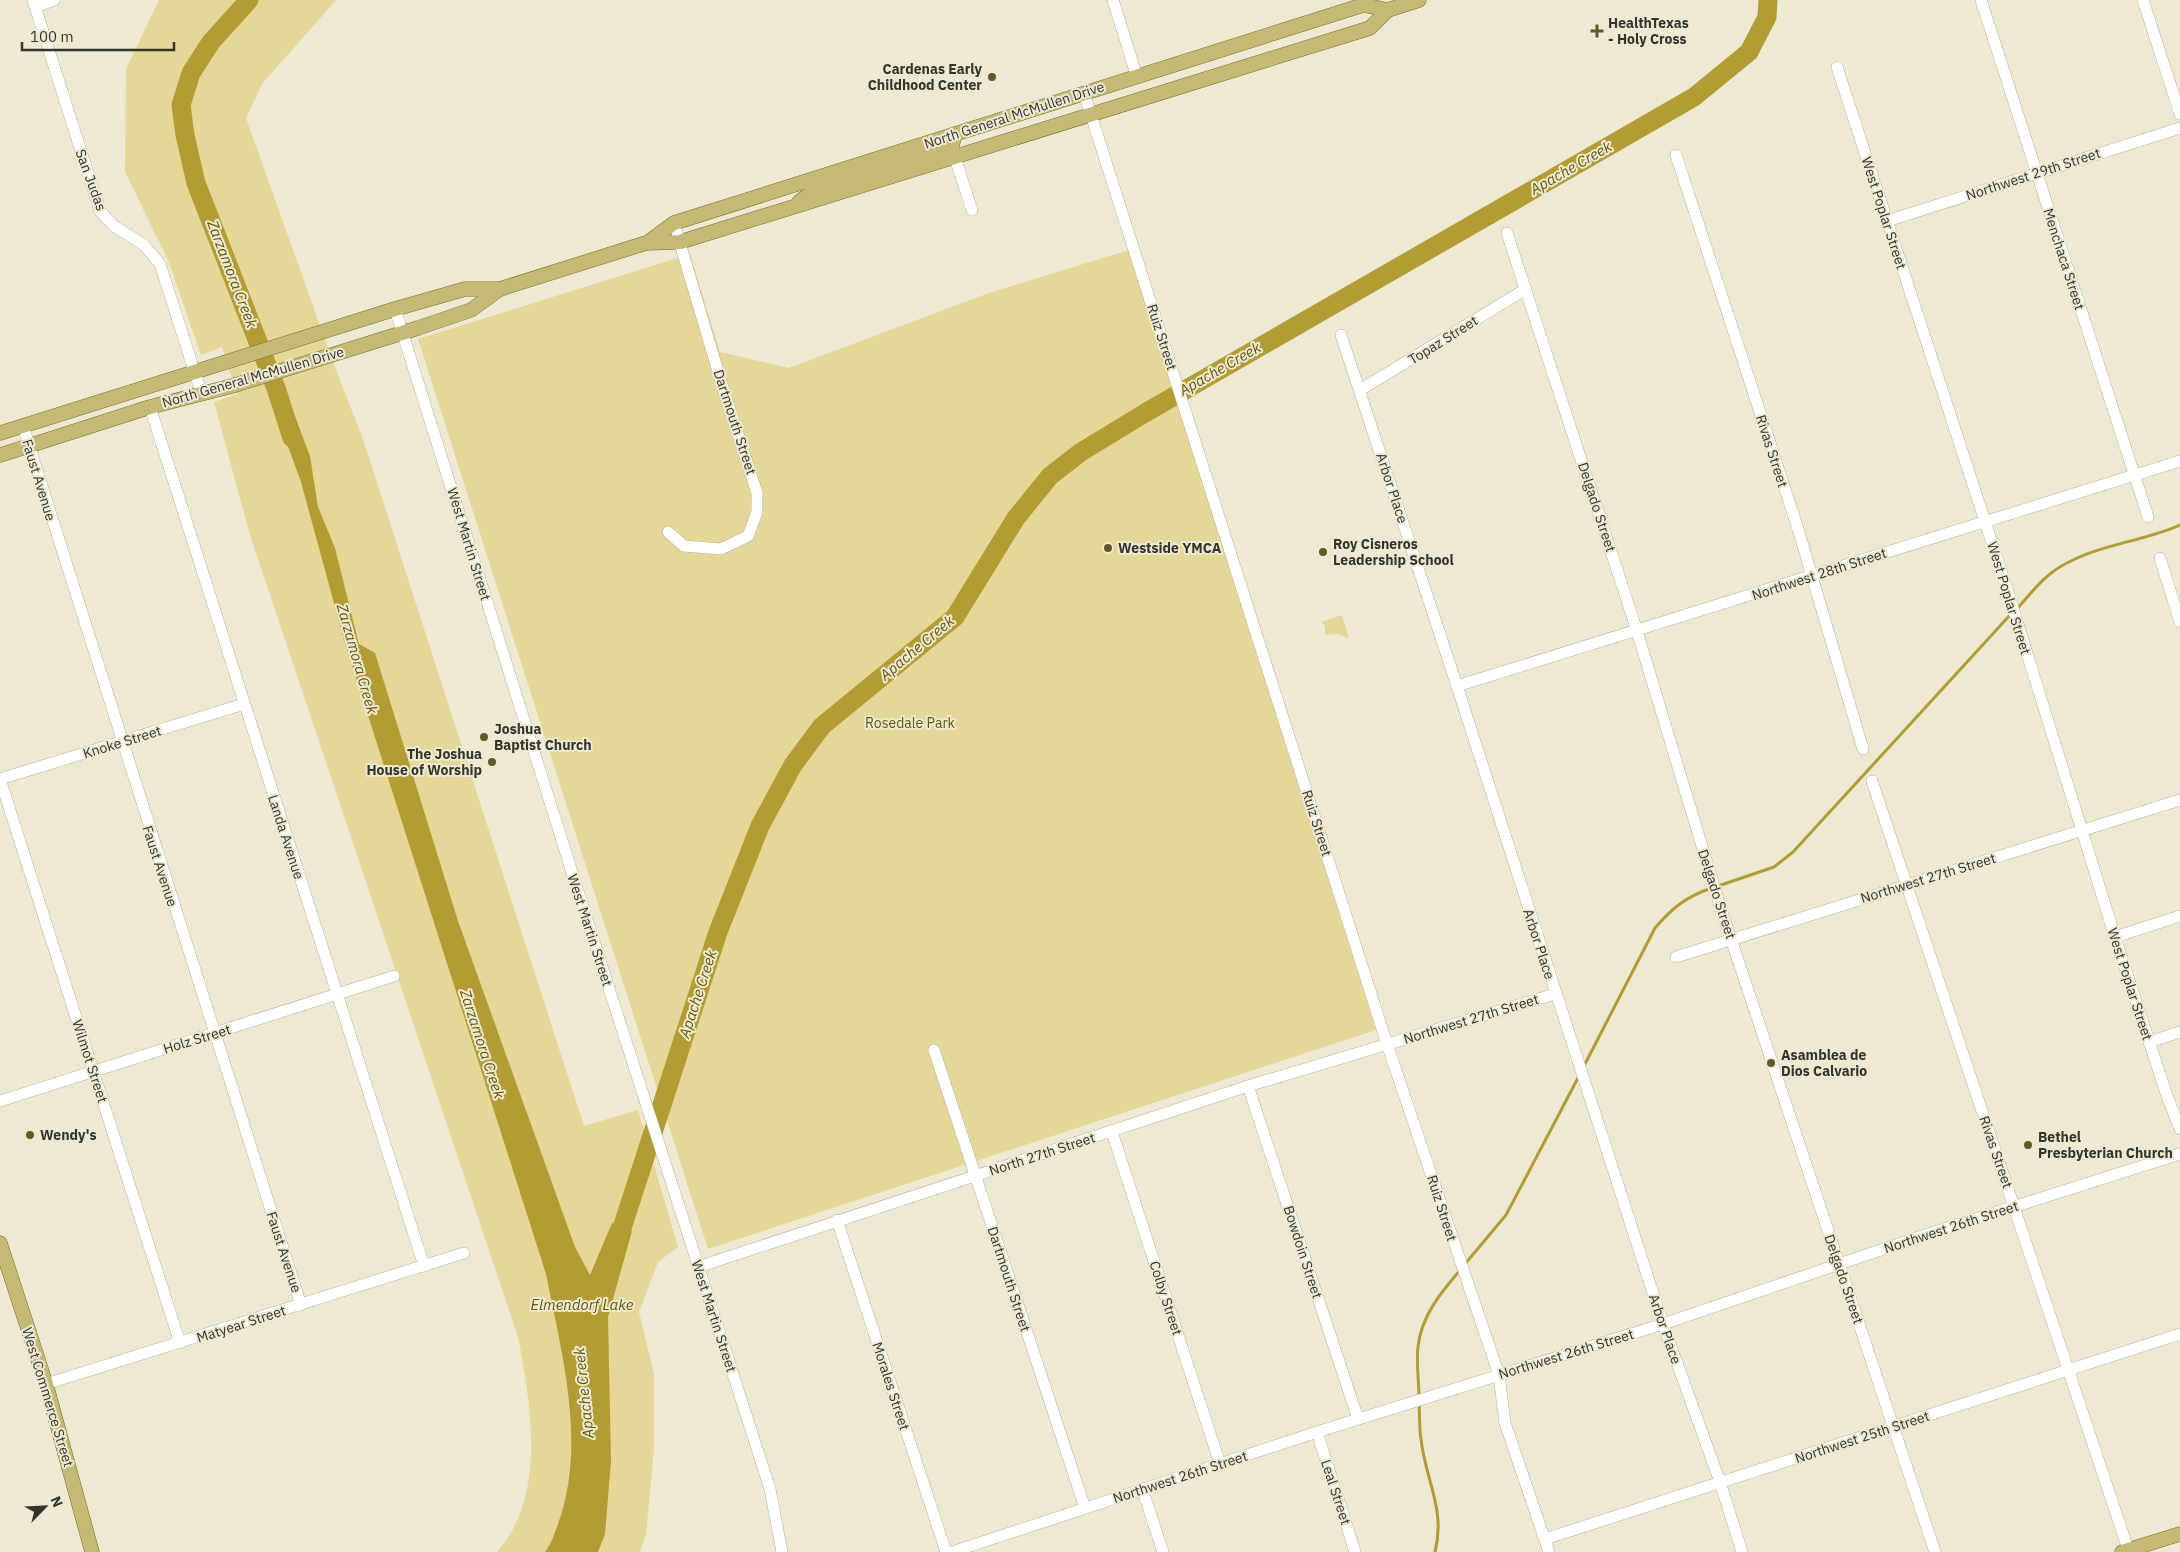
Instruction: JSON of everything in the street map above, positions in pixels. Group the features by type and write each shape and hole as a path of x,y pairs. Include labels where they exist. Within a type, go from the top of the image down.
{"main road":[{"name":"North General McMullen Drive","path":"0,434 225,361 465,289 500,289 646,243 680,242 788,210 1370,28 1388,10 1419,0"},
{"name":"North General McMullen Drive","path":"646,243 674,223 1363,5 1388,10"},
{"path":"788,210 816,189 952,146 955,134"},
{"name":"North General McMullen Drive","path":"0,455 150,407 202,392 232,386 402,333 471,310 500,289"},
{"name":"West Commerce Street","path":"0,1243 3,1262 46,1384 92,1552"},
{"path":"2126,1551 2180,1534"}],"street":[{"path":"34,3 54,0"},
{"path":"1113,0 1137,76"},
{"name":"Menchaca Street","path":"1981,0 2148,517"},
{"path":"2143,0 2180,114"},
{"name":"San Judas","path":"34,3 100,211 114,226 144,245 160,264 202,392"},
{"name":"West Poplar Street","path":"1837,68 2008,592 2115,937 2180,1129"},
{"name":"Ruiz Street","path":"1084,93 1387,1044 1498,1375 1505,1423 1549,1552"},
{"name":"Northwest 29th Street","path":"1886,221 2180,128"},
{"name":"Rivas Street","path":"1676,155 1812,576 1863,748"},
{"path":"955,158 972,210"},
{"name":"Dartmouth Street","path":"668,532 684,546 721,549 748,536 757,512 758,493 722,386 674,223"},
{"name":"Delgado Street","path":"1507,233 1637,631 1720,906 1838,1264 1936,1552"},
{"name":"Topaz Street","path":"1360,390 1526,289"},
{"name":"West Martin Street","path":"395,309 770,1489 782,1552"},
{"name":"Arbor Place","path":"1341,335 1457,686 1662,1324 1720,1482 1742,1552"},
{"name":"Landa Avenue","path":"150,407 424,1266"},
{"name":"Faust Avenue","path":"22,426 301,1305"},
{"name":"Northwest 28th Street","path":"1457,686 2180,461"},
{"path":"2160,558 2180,622"},
{"name":"Knoke Street","path":"0,779 244,704"},
{"name":"Wilmot Street","path":"0,779 180,1343"},
{"name":"Rivas Street","path":"1872,781 2126,1551"},
{"name":"Northwest 27th Street","path":"1676,957 2180,800"},
{"path":"2115,937 2180,916"},
{"name":"Holz Street","path":"0,1101 337,996 394,976"},
{"name":"Northwest 27th Street","path":"1387,1044 1555,994"},
{"path":"2149,1042 2180,1032"},
{"name":"North 27th Street","path":"698,1267 836,1220 1112,1132 1248,1086 1387,1044"},
{"name":"Dartmouth Street","path":"934,1050 1085,1508"},
{"name":"Bowdoin Street","path":"1248,1086 1358,1419"},
{"name":"Colby Street","path":"1112,1132 1220,1464"},
{"name":"Northwest 26th Street","path":"952,1552 970,1549 1142,1488 1662,1324 1838,1264 2180,1154"},
{"name":"Morales Street","path":"836,1220 946,1552"},
{"name":"Matyear Street","path":"46,1384 464,1253"},
{"name":"Northwest 25th Street","path":"1545,1538 2180,1334"},
{"name":"Leal Street","path":"1317,1432 1355,1552"},
{"path":"1142,1488 1163,1552"}],"green space":[{"path":"159,0 336,0 262,84 246,118 334,365 363,439 584,1126 638,1110 678,1247 658,1262 639,1312 654,1374 654,1449 646,1535 640,1552 497,1552 513,1529 523,1504 529,1477 531,1449 530,1420 518,1337 250,535 214,402 237,394 222,347 201,355 168,260 125,172 126,69"},
{"name":"Rosedale Park","path":"1129,250 1376,1030 708,1249 418,339 690,254 720,352 789,368 989,293"},
{"path":"1342,615 1349,638 1337,634 1325,635 1325,626 1321,622"}],"water":[{"name":"Elmendorf Lake","path":"284,413 294,414 310,456 318,507 335,548 359,644 375,653 458,921 575,1247 590,1275 612,1223 632,1231 608,1317 611,1461 605,1534 598,1552 545,1552 558,1524 566,1494 571,1463 569,1399 559,1336 546,1274 344,640 301,482 277,416"}],"waterway":[{"name":"Zarzamora Creek","path":"249,0 211,42 191,73 181,105 185,135 196,183 276,388 292,438"},
{"name":"Apache Creek","path":"613,1250 622,1228 718,932 760,826 793,765 822,726 955,617 1016,518 1050,476 1081,452 1145,413 1694,97 1749,52 1767,17 1768,0"},
{"path":"2016,610 2033,590 2059,567 2094,551 2180,525"},
{"path":"1718,886 1774,867 1793,852 2011,614"},
{"path":"1584,1066 1655,928 1680,904 1712,888"},
{"path":"1465,1264 1506,1215 1579,1076"},
{"path":"1419,1398 1417,1353 1423,1325 1433,1305 1461,1269"},
{"path":"1419,1404 1423,1454 1434,1494 1438,1522 1435,1552"}],"place":[{"name":"HealthTexas - Holy Cross","path":"1597,31"},
{"name":"Cardenas Early Childhood Center","path":"992,77"},
{"name":"Westside YMCA","path":"1108,548"},
{"name":"Roy Cisneros Leadership School","path":"1323,552"},
{"name":"Joshua Baptist Church","path":"484,737"},
{"name":"The Joshua House of Worship","path":"492,762"},
{"name":"Asamblea de Dios Calvario","path":"1771,1063"},
{"name":"Wendy's","path":"30,1135"},
{"name":"Bethel Presbyterian Church","path":"2028,1145"}]}
